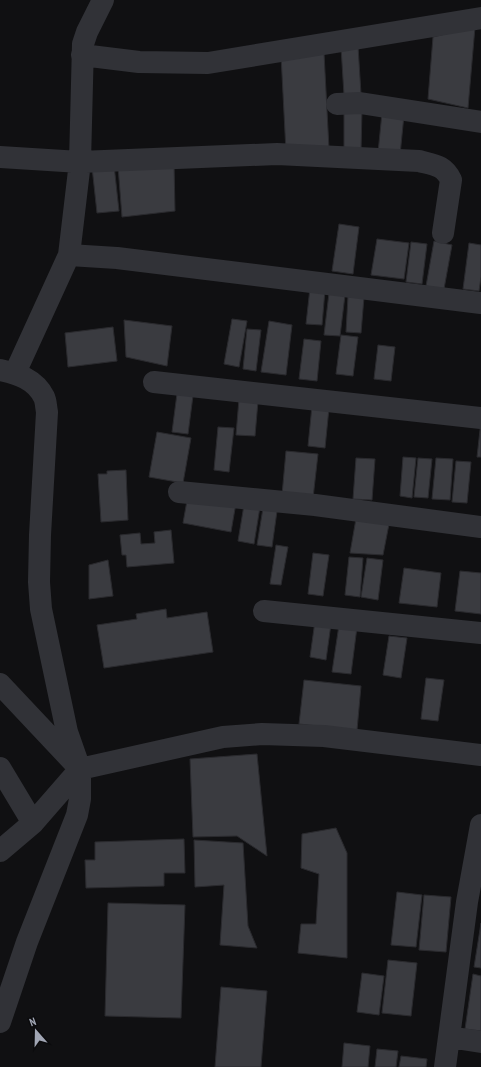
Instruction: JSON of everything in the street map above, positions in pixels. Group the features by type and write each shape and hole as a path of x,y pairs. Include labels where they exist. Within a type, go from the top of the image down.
{"street":[{"path":"0,1022 27,942 76,815 80,799 80,769 67,732 41,609 39,582 40,535 47,412 45,398 35,384 26,377 7,372 69,255 80,162 82,44 103,0"},
{"path":"82,55 139,62 208,63 481,18"},
{"path":"338,104 360,103 481,122"},
{"path":"0,157 80,162 277,154 419,161 439,166 448,173 451,180 443,233"},
{"path":"69,255 117,258 481,303"},
{"path":"154,382 481,418"},
{"path":"179,492 315,505 481,527"},
{"path":"264,611 481,633"},
{"path":"0,684 80,769"},
{"path":"0,851 34,823 80,769 223,737 262,734 324,736 481,755"},
{"path":"0,768 34,823"},
{"path":"445,1067 449,1037 474,903 481,825"},
{"path":"449,1037 481,1042"}],"building":[{"path":"475,27 468,108 428,99 433,37"},
{"path":"358,46 361,94 344,95 341,47"},
{"path":"324,53 329,149 286,152 281,55"},
{"path":"344,108 362,109 361,151 344,151"},
{"path":"382,113 404,115 400,155 378,153"},
{"path":"174,164 175,211 122,217 118,166"},
{"path":"114,165 119,211 97,213 92,167"},
{"path":"339,224 359,227 353,274 332,271"},
{"path":"377,239 409,243 404,279 371,275"},
{"path":"434,241 452,245 444,289 426,286"},
{"path":"411,242 427,244 422,284 406,282"},
{"path":"469,243 481,245 481,277 479,291 463,289"},
{"path":"310,288 325,290 322,325 306,324"},
{"path":"329,293 345,295 340,336 324,335"},
{"path":"348,296 364,297 361,333 346,332"},
{"path":"232,319 247,321 239,367 224,364"},
{"path":"124,320 172,326 167,366 126,357"},
{"path":"269,321 292,325 286,375 261,372"},
{"path":"113,327 117,361 68,367 65,333"},
{"path":"247,329 261,330 256,371 243,369"},
{"path":"341,335 358,337 353,376 336,374"},
{"path":"304,339 321,341 317,381 299,379"},
{"path":"378,345 395,347 391,381 374,379"},
{"path":"178,386 194,388 188,434 172,432"},
{"path":"239,399 258,401 255,436 236,435"},
{"path":"312,406 329,408 325,448 308,446"},
{"path":"481,421 481,457 477,457"},
{"path":"218,427 234,428 229,472 214,470"},
{"path":"157,432 191,438 183,483 149,477"},
{"path":"286,451 318,454 313,498 282,495"},
{"path":"403,457 416,458 412,498 400,496"},
{"path":"356,458 375,459 372,500 353,499"},
{"path":"418,458 432,459 428,498 414,497"},
{"path":"436,458 453,459 450,500 432,499"},
{"path":"456,461 471,462 467,503 452,502"},
{"path":"126,470 128,520 101,522 98,474 107,474 107,471"},
{"path":"188,495 236,503 231,532 183,523"},
{"path":"244,505 260,507 254,544 238,541"},
{"path":"263,508 277,511 272,547 257,545"},
{"path":"357,513 390,519 383,555 350,553"},
{"path":"171,530 174,563 127,567 126,555 122,555 120,535 140,533 141,544 155,543 154,532"},
{"path":"276,545 288,547 281,585 270,584"},
{"path":"313,553 329,555 323,596 308,594"},
{"path":"349,557 363,558 360,597 345,595"},
{"path":"367,558 383,560 378,600 361,597"},
{"path":"108,560 113,596 89,599 89,565"},
{"path":"404,568 441,573 437,607 399,603"},
{"path":"460,571 481,573 481,614 455,611"},
{"path":"166,609 167,618 207,612 213,652 104,668 97,625 137,619 136,614"},
{"path":"315,621 331,624 326,660 310,657"},
{"path":"339,625 357,627 351,674 332,672"},
{"path":"389,636 407,638 401,678 383,675"},
{"path":"426,678 444,680 438,721 421,719"},
{"path":"304,680 361,686 357,730 299,724"},
{"path":"257,754 267,856 237,836 193,837 190,759"},
{"path":"336,828 347,853 347,958 298,953 301,924 316,924 319,874 301,868 302,834"},
{"path":"184,839 185,873 164,873 164,886 86,888 85,860 95,860 95,842"},
{"path":"194,840 243,843 248,926 257,948 220,945 224,885 195,887"},
{"path":"397,892 422,895 416,947 391,945"},
{"path":"424,895 451,897 446,952 419,950"},
{"path":"108,903 185,905 181,1018 105,1016"},
{"path":"481,923 481,968 474,967"},
{"path":"388,960 417,963 411,1016 382,1013"},
{"path":"362,973 384,976 379,1015 357,1012"},
{"path":"473,974 481,976 481,1031 465,1029"},
{"path":"221,987 267,991 261,1067 215,1067"},
{"path":"344,1043 370,1046 368,1067 342,1067"},
{"path":"377,1049 398,1051 396,1067 375,1067"},
{"path":"401,1056 427,1059 426,1067 399,1067"}]}
